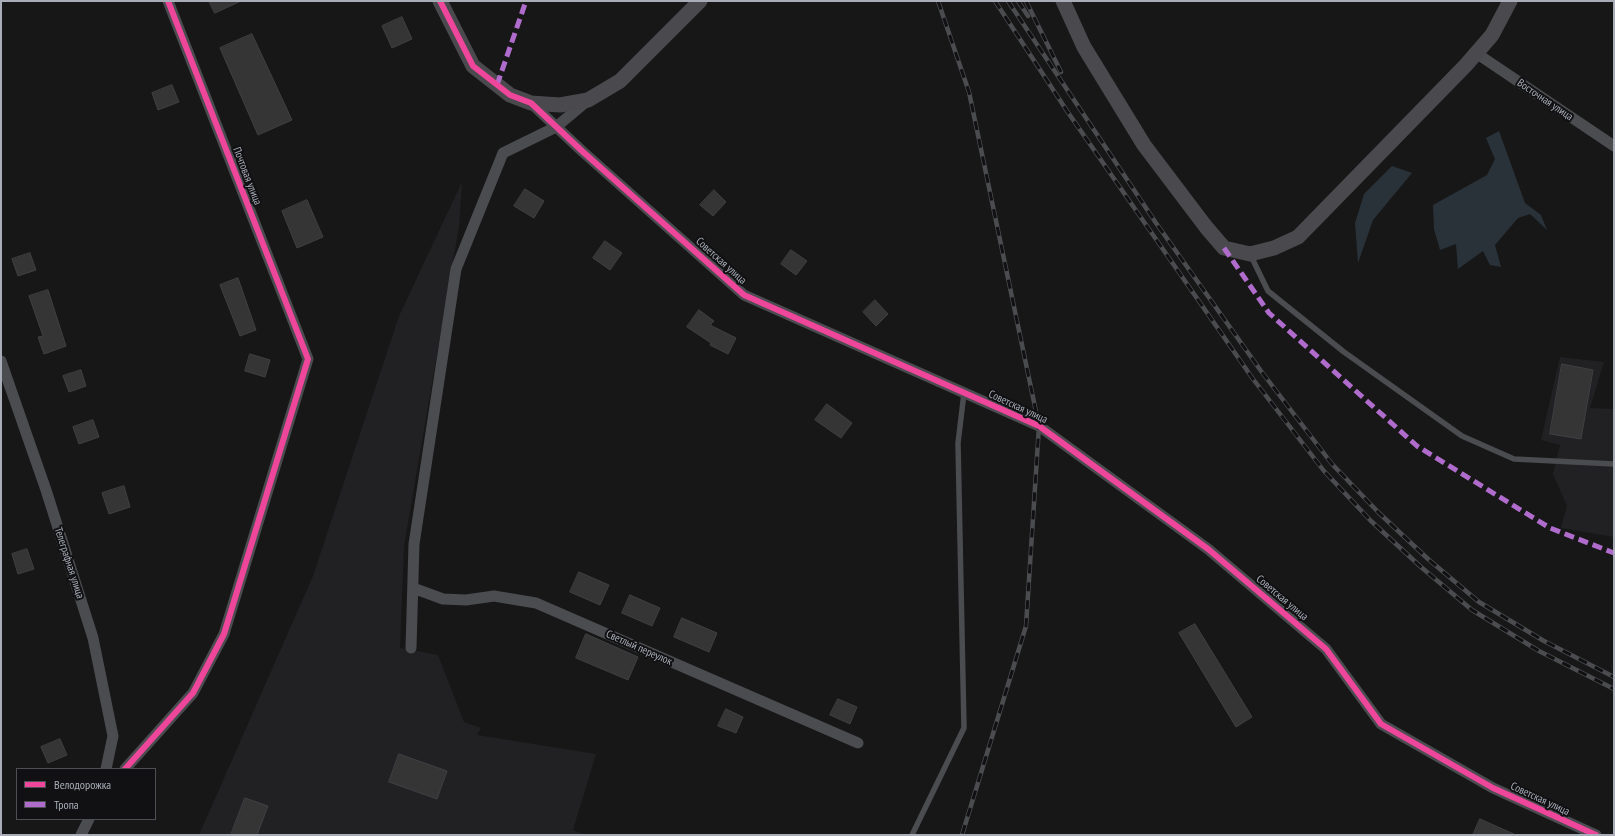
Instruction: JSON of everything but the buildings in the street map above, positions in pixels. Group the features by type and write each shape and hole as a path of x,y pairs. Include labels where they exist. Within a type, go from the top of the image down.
{"street":[{"name":"Почтовая улица","path":"126,768 193,693 224,634 308,359 168,1"},
{"name":"Советская улица","path":"440,1 473,66 510,96 532,103 556,127 744,295 1039,426 1208,549 1326,649 1381,724 1493,788 1596,835"},
{"path":"411,648 414,544 456,269 503,153 556,127 588,100 620,81 700,1"},
{"path":"1063,1 1084,47 1144,145 1206,227 1224,248 1250,254 1274,248 1298,237 1476,53 1492,35 1510,1"},
{"name":"Восточная улица","path":"1476,53 1614,146"},
{"path":"532,103 560,105 588,100"},
{"name":"Телеграфная улица","path":"1,361 46,490 94,638 113,736 106,768"},
{"name":"Светлый переулок","path":"413,588 443,599 466,600 494,596 536,602 858,743"},
{"path":"81,835 88,820"}],"lane":[{"path":"1250,254 1268,291 1344,352 1462,436 1514,459 1614,464"},
{"path":"912,835 964,728 958,443 964,393"}],"shaded area":[{"path":"1499,131 1525,203 1541,215 1547,230 1530,214 1518,218 1495,245 1501,267 1490,265 1483,251 1458,269 1456,244 1440,250 1434,229 1433,205 1487,175 1495,159 1486,138"},
{"path":"1392,166 1412,173 1373,220 1358,263 1355,223 1364,194"},
{"path":"462,182 459,227 404,546 400,648 438,655 464,722 481,728 477,735 596,754 573,830 585,835 199,835 313,576 399,316"},
{"path":"1560,357 1604,362 1590,408 1614,409 1614,537 1561,528 1567,506 1553,474 1560,445 1541,440"}],"railway":[{"path":"938,1 969,92 1039,426 1026,626 962,835"},
{"path":"995,1 1067,111 1253,379 1324,471 1371,521 1421,567 1472,610 1539,651 1614,689"},
{"path":"1008,1 1156,223 1261,371 1332,464 1379,513 1428,559 1479,602 1544,641 1614,677"},
{"path":"1018,1 1028,16"},
{"path":"1026,1 1061,72"}],"marked path":[{"path":"497,85 526,1"},
{"path":"1224,248 1269,313 1417,446 1550,528 1614,553"}],"cycle path":[{"path":"126,768 193,693 224,634 308,359 168,1"},
{"path":"440,1 473,66 510,95 531,103 582,151 744,295 1039,426 1208,549 1326,649 1381,724 1493,788 1596,835"}]}
